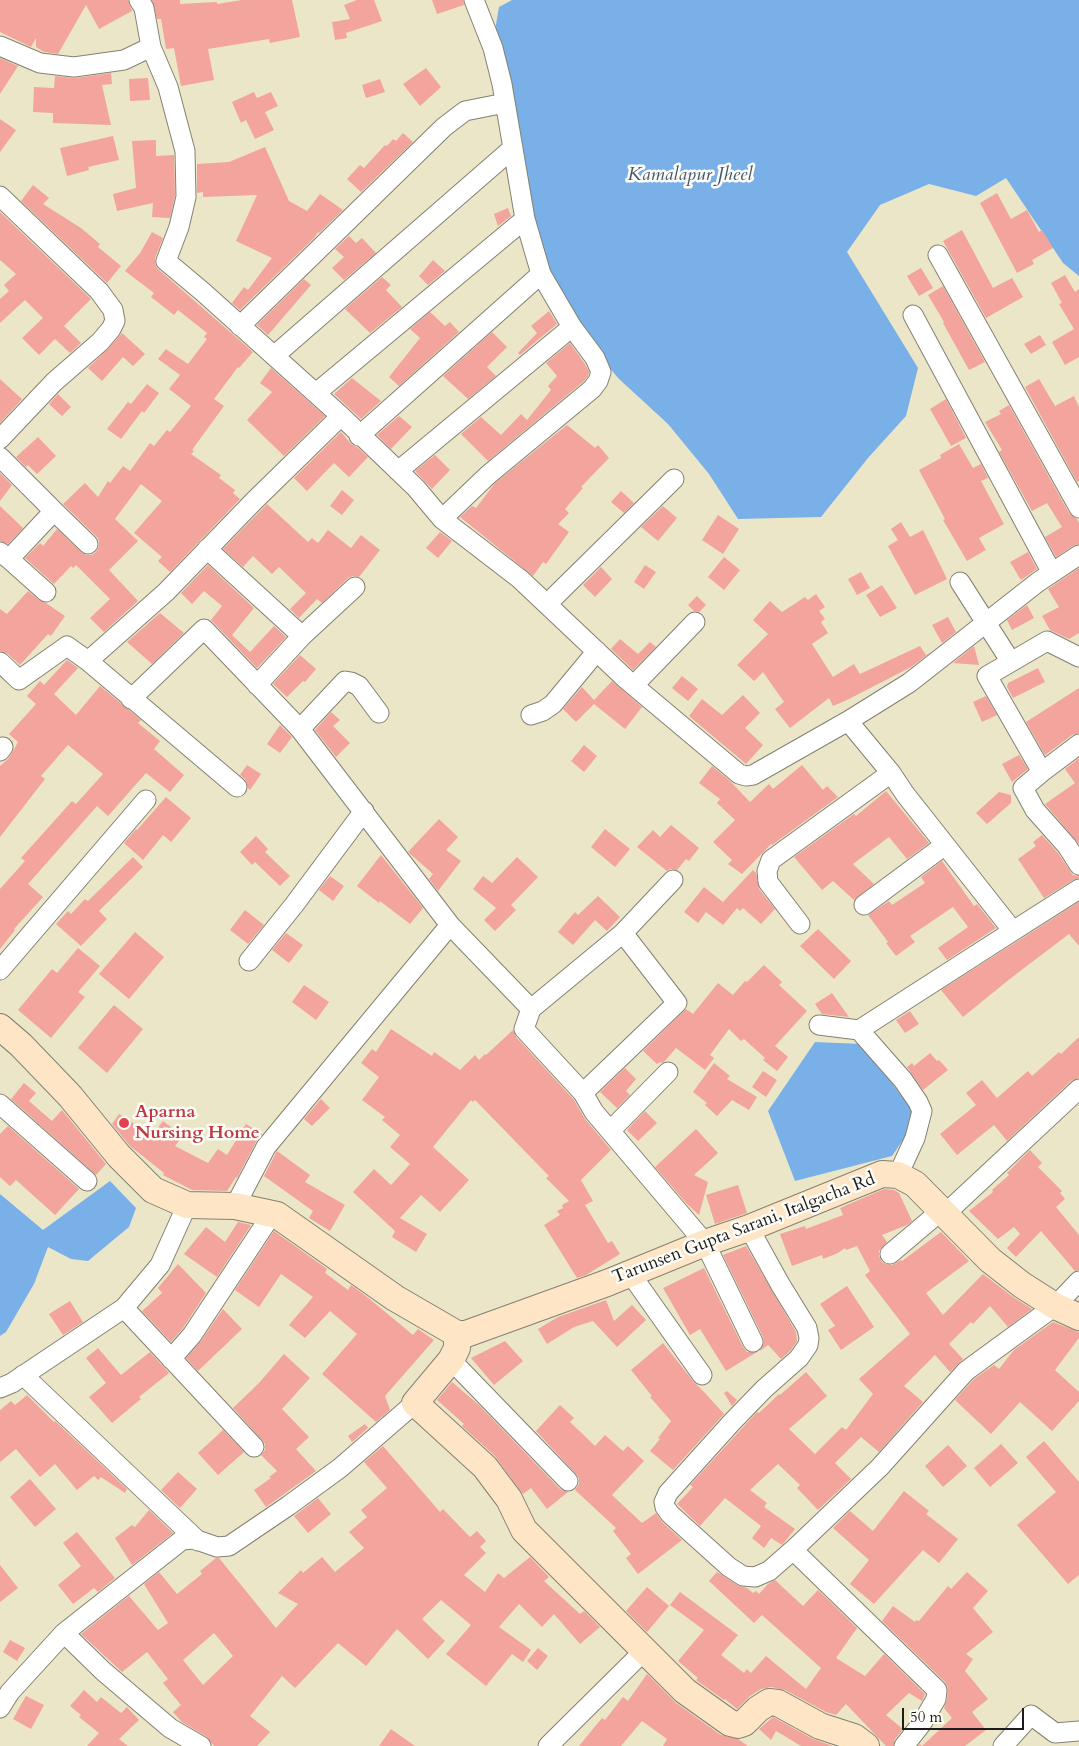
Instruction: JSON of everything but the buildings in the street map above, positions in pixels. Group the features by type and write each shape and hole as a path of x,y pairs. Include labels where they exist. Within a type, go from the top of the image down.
{"street":[{"path":"139,0 144,8 151,47 168,87 185,151 186,197 179,227 166,261 341,416 416,488 442,519 520,579 634,686 739,774 753,775 848,722 909,684 1038,582 1079,555"},
{"path":"442,519 488,475 592,389 598,381 601,372 599,364 572,327 541,274 525,219 502,84 493,48 474,0"},
{"path":"0,46 40,63 74,68 124,60 151,47"},
{"path":"240,326 444,127 465,112 505,103"},
{"path":"274,356 513,148"},
{"path":"0,196 99,291 113,310 115,321 100,342 54,382 0,439"},
{"path":"316,393 525,219"},
{"path":"938,255 1079,508"},
{"path":"360,436 541,274"},
{"path":"913,316 1052,572"},
{"path":"398,471 572,327"},
{"path":"88,661 166,592 341,416"},
{"path":"0,457 88,544"},
{"path":"547,604 674,479"},
{"path":"46,592 4,556 54,511"},
{"path":"207,549 302,636"},
{"path":"960,582 1011,662"},
{"path":"257,685 302,636 354,587"},
{"path":"634,686 695,622"},
{"path":"131,699 204,628 300,728 450,925 531,1009"},
{"path":"1042,772 987,676 1047,640 1079,657"},
{"path":"0,662 19,680 67,646 88,661 237,787"},
{"path":"531,715 543,711 553,704 597,651"},
{"path":"300,728 345,681 359,686 379,713"},
{"path":"848,722 891,773 905,794 1013,931"},
{"path":"1079,744 1023,788 1035,810 1068,846 1079,865"},
{"path":"800,924 768,882 766,871 771,860 891,773"},
{"path":"0,970 146,800"},
{"path":"249,961 294,905 364,811"},
{"path":"864,905 945,845"},
{"path":"673,880 623,932 531,1009 524,1029 583,1093 594,1112 705,1243 754,1342"},
{"path":"819,1025 859,1030 1079,889"},
{"path":"235,1206 266,1147 450,925"},
{"path":"583,1093 677,1003 623,932"},
{"path":"859,1030 903,1080 922,1111 915,1138 898,1175"},
{"path":"0,1708 10,1692 64,1633 182,1540 198,1541 217,1547 229,1546 340,1468 414,1403 451,1360 457,1348 457,1334 395,1298 277,1215 235,1206 187,1205 153,1190 119,1156 70,1096 21,1045 3,1034"},
{"path":"610,1131 668,1072"},
{"path":"890,1254 943,1212 1079,1089"},
{"path":"0,1104 87,1181"},
{"name":"Tarunsen Gupta Sarani, Italgacha Rd","path":"457,1334 466,1334 630,1274 882,1174 898,1175 915,1184 990,1260 1022,1285 1055,1306 1079,1316"},
{"path":"0,1388 23,1375 124,1308 160,1265 187,1205"},
{"path":"171,1358 192,1335 272,1214"},
{"path":"749,1228 807,1328 808,1345 799,1358 764,1389 732,1422 668,1493 664,1502 670,1514 729,1567 743,1576 755,1577 769,1572 880,1467 966,1370 1055,1306 1079,1281"},
{"path":"630,1274 702,1375"},
{"path":"124,1308 254,1447"},
{"path":"451,1360 568,1481"},
{"path":"23,1375 198,1541"},
{"path":"414,1403 485,1467 509,1499 524,1530 685,1691 730,1723 738,1725 744,1723 758,1709 769,1702 778,1702 820,1726 854,1737 866,1746"},
{"path":"793,1550 937,1690 936,1699 922,1723 904,1746"},
{"path":"64,1633 103,1670 170,1728 201,1746"},
{"path":"548,1746 644,1651"},
{"path":"1003,1746 1031,1715 1056,1733 1079,1731"}],"water":[{"name":"Kamalapur Jheel","path":"512,0 1079,0 1079,276 1063,263 1006,178 976,196 929,184 880,205 847,252 918,368 906,416 868,458 821,517 738,519 709,474 668,424 618,378 573,323 532,265 494,36 499,7"},
{"path":"815,1042 863,1044 918,1118 892,1156 795,1181 768,1111"},
{"path":"110,1181 136,1208 129,1227 88,1261 71,1259 48,1247 34,1284 6,1332 0,1336 0,1194 43,1230"}],"place":[{"name":"Aparna Nursing Home","path":"124,1123"}]}
